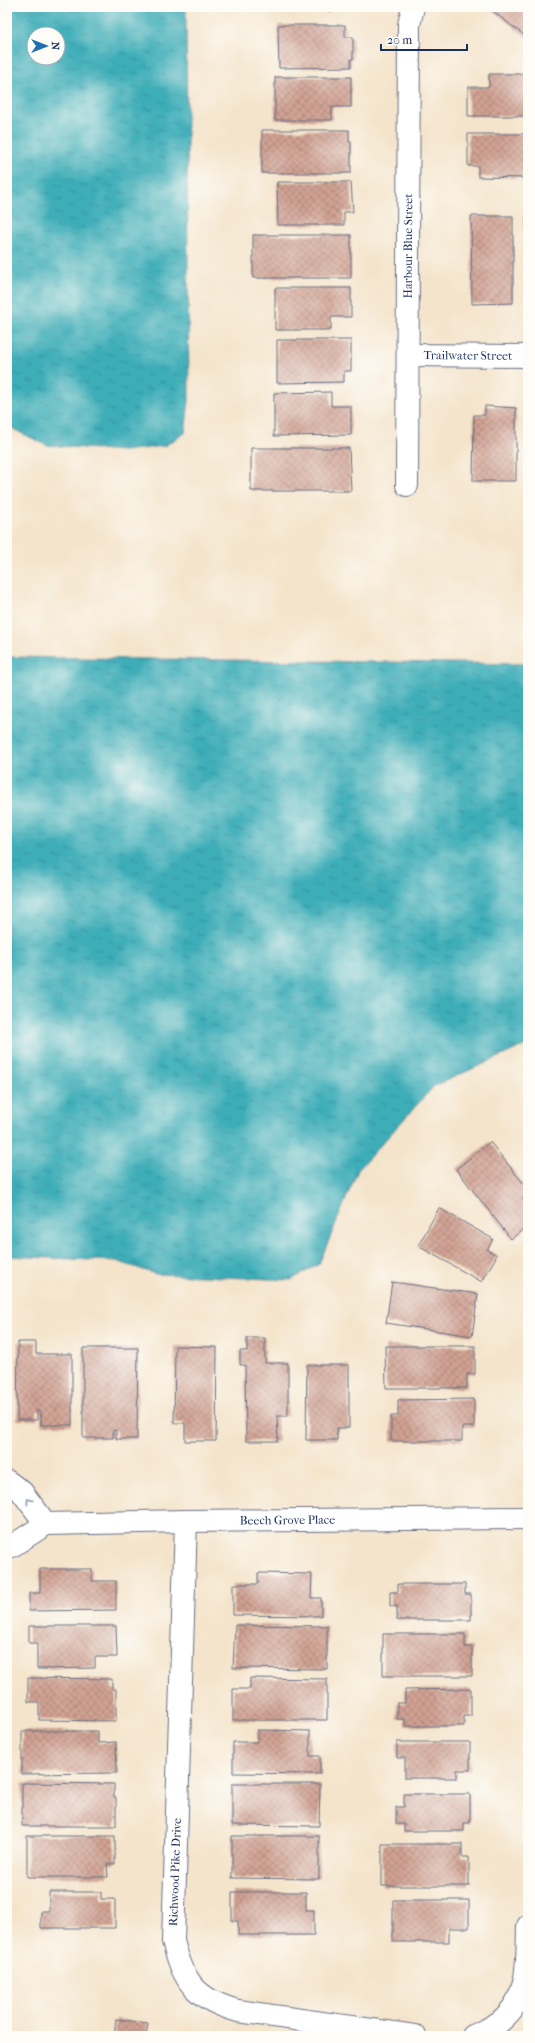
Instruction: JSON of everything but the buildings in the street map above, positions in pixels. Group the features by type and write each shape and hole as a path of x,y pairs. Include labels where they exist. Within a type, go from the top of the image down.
{"street":[{"name":"Harbour Blue Street","path":"407,485 409,33 413,7"},
{"name":"Trailwater Street","path":"408,355 528,356"},
{"path":"7,1481 22,1492 46,1524 12,1546 7,1547"},
{"name":"Beech Grove Place","path":"46,1524 186,1521 528,1518"},
{"name":"Richwood Pike Drive","path":"186,1521 173,1940 180,1966 189,1983 202,1997 219,2006 238,2012 416,2036"},
{"path":"473,2036 505,2017 516,2003 524,1983 527,1962 528,1926"}],"water":[{"path":"7,7 186,7 189,401 185,433 164,446 123,451 46,445 13,429 7,420"},
{"path":"7,657 528,664 528,1044 434,1086 358,1170 319,1264 291,1280 156,1274 116,1261 7,1256"}]}
